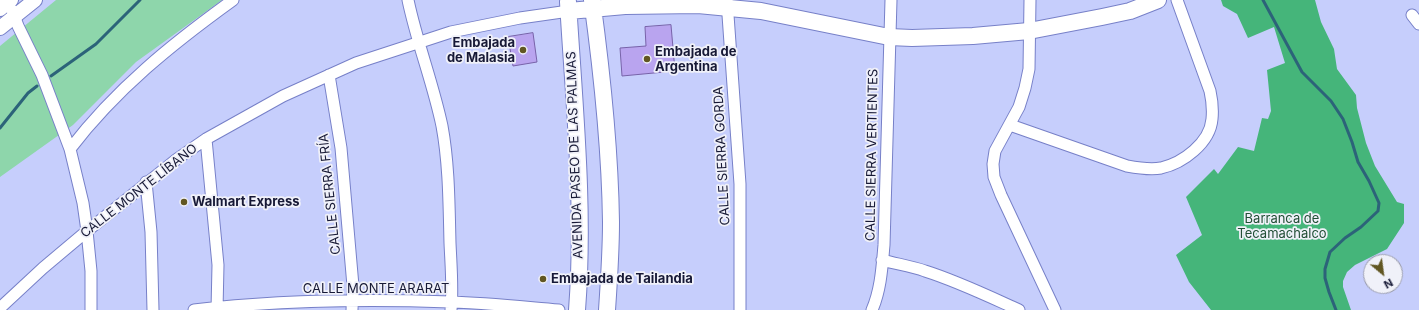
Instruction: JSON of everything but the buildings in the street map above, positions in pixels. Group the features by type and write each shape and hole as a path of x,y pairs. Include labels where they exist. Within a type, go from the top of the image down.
{"main road":[{"name":"CALLE MONTE LÍBANO","path":"568,6 593,4 625,6 727,4 889,37 912,38 973,36 1029,31 1102,18 1130,11 1158,0"},
{"name":"AVENIDA PASEO DE LAS PALMAS","path":"593,4 606,128 611,222 607,310"},
{"name":"AVENIDA PASEO DE LAS PALMAS","path":"568,6 577,124 580,273 577,310"}],"street":[{"path":"0,28 35,0"},
{"path":"70,149 87,127 134,78 161,54 233,0"},
{"path":"408,0 418,42 433,90 442,127 449,183 452,306"},
{"name":"CALLE SIERRA VERTIENTES","path":"872,310 877,297 881,278 884,245 891,0"},
{"path":"1030,0 1029,69 1025,88 1018,107 1010,125 995,151 993,164 994,177 1055,310"},
{"path":"1010,125 1127,166 1145,169 1161,168 1177,162 1189,154 1200,144 1208,132 1212,120 1212,104 1210,91 1177,0"},
{"path":"7,2 42,75 70,149 83,204 87,230 91,271 91,310"},
{"name":"CALLE SIERRA GORDA","path":"727,4 740,184 740,310"},
{"name":"CALLE MONTE LÍBANO","path":"0,308 87,230 177,158 206,139 283,96 356,63 418,42 480,25 568,6"},
{"path":"1412,15 1419,24"},
{"name":"CALLE SIERRA FRÍA","path":"329,75 341,148 352,268 352,305"},
{"path":"206,139 218,265 217,309"},
{"path":"146,182 152,254 153,310"},
{"path":"882,260 923,270 972,288 1019,310"},
{"name":"CALLE MONTE ARARAT","path":"194,310 352,305 452,306 559,310"}],"green space":[{"path":"56,0 222,0 136,62 73,125 0,177 0,46"},
{"name":"Barranca de Tecamachalco","path":"1221,0 1315,0 1321,22 1334,49 1337,69 1356,95 1357,108 1366,143 1375,166 1397,202 1404,204 1404,223 1387,249 1377,254 1363,254 1363,261 1355,265 1347,272 1343,281 1343,287 1351,310 1211,310 1189,282 1176,255 1202,235 1186,197 1214,169 1218,174 1238,147 1254,151 1262,118 1268,119 1271,111 1267,70 1285,63 1274,27 1248,38 1237,14 1223,6"}],"waterway":[{"path":"51,76 96,44 140,0"},
{"path":"1263,0 1302,72 1331,101 1343,119 1358,162 1379,203 1378,211 1330,252 1325,269 1325,278 1336,310"},
{"path":"0,128 28,93 37,86"}],"place":[{"name":"Embajada de Malasia","path":"523,50"},
{"name":"Embajada de Argentina","path":"647,59"},
{"name":"Walmart Express","path":"184,202"},
{"name":"Embajada de Tailandia","path":"543,279"}]}
